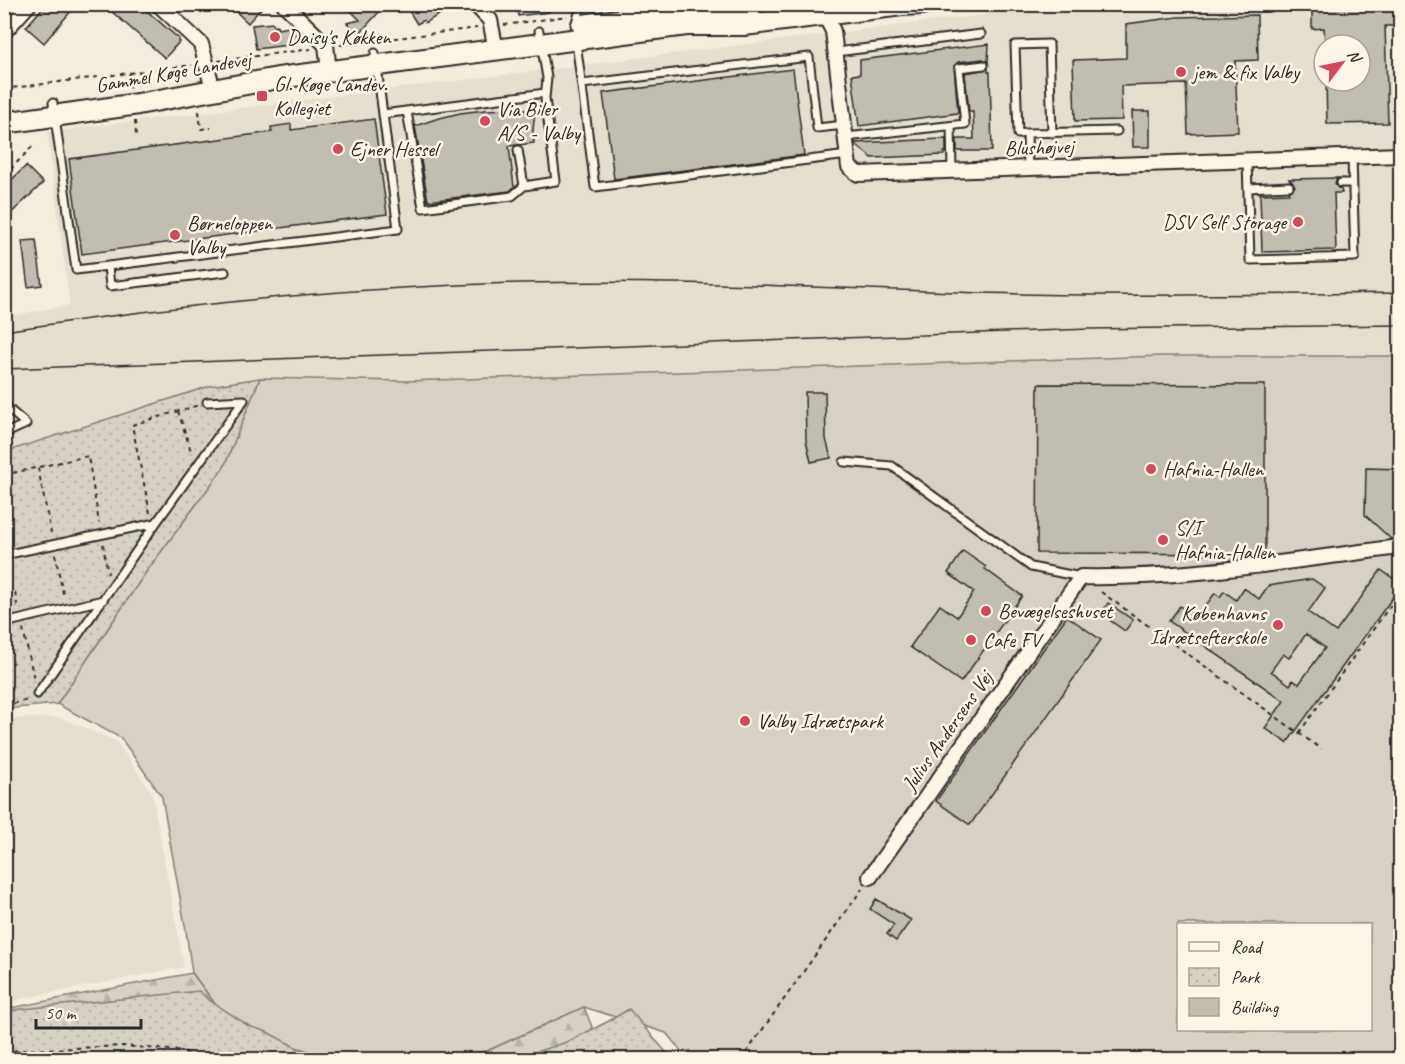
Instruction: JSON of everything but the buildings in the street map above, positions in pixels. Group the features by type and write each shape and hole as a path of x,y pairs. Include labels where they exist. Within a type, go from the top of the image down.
{"main road":[{"name":"Gammel Køge Landevej","path":"4,123 54,109 238,72 328,65 540,38 668,15 756,4"},
{"name":"Gammel Køge Landevej","path":"668,15 687,25 744,25 821,10 922,4"},
{"name":"Gammel Køge Landevej","path":"4,109 54,109 138,104 278,78 328,65"}],"street":[{"path":"4,32 29,4"},
{"path":"158,4 201,44 210,78"},
{"path":"285,4 326,45 328,65"},
{"path":"475,4 490,20 495,43"},
{"path":"821,10 833,31 848,155"},
{"name":"Blushøjvej","path":"848,155 849,167 858,174 1401,155"},
{"path":"1081,578 1121,578 1236,568 1401,547"},
{"name":"Julius Andersens Vej","path":"870,876 1081,578"}],"lane":[{"path":"582,4 575,33 595,187 848,155"},
{"path":"836,52 981,34"},
{"path":"407,111 423,208 512,196 524,186 556,181 545,98 547,78 540,38"},
{"path":"1052,133 1049,44 1015,45 1018,134 1027,133 1052,133 1117,131"},
{"path":"582,84 809,57 817,128 845,131 951,126 965,124 959,68 984,65"},
{"path":"54,109 76,270 398,229 375,59"},
{"path":"383,114 545,93"},
{"path":"951,126 952,171"},
{"path":"1027,133 1028,168"},
{"path":"519,150 524,186"},
{"path":"1247,160 1250,260 1355,257 1352,157"},
{"path":"1341,183 1352,183"},
{"path":"1248,188 1289,186"},
{"path":"108,266 110,286 225,272"},
{"path":"37,694 154,523 244,400 207,402"},
{"path":"4,405 26,424 4,434"},
{"path":"844,462 892,466 1031,567 1081,578"},
{"path":"4,555 154,523"},
{"path":"4,623 102,600"}],"path":[{"path":"197,93 201,129 211,128"},
{"path":"4,176 32,147"},
{"path":"154,523 132,426 207,402"},
{"path":"178,411 196,468"},
{"path":"4,475 88,456 111,588"},
{"path":"1081,578 1321,749"},
{"path":"1299,734 1401,592"},
{"path":"4,706 33,699 37,694 15,593"},
{"path":"741,1059 870,876"},
{"path":"4,1051 123,1046 182,1051 213,1059"}],"shaded area":[{"path":"1061,5 1400,5 1400,356 1163,356 405,381 260,378 210,386 5,452 5,317 70,305 47,132"},
{"path":"58,717 116,741 152,793 184,967 5,1002 5,719"}],"green space":[{"name":"Valby Idrætspark","path":"1163,356 1400,356 1400,1059 688,1059 666,1033 584,1007 487,1051 409,1059 335,1059 281,1043 221,1012 192,973 162,797 121,738 57,704 146,572 224,467 260,378 405,381"},
{"path":"260,378 224,467 146,572 57,704 5,709 5,452 210,386"},
{"path":"192,973 221,1012 281,1043 335,1059 5,1060 5,1009"},
{"path":"199,991 249,1026 267,1032 299,1049 342,1059 5,1059 5,1010"},
{"path":"584,1007 598,1042 550,1059 409,1060 487,1051"},
{"path":"629,1009 672,1059 514,1059 567,1042"}],"tram line":[{"path":"4,331 133,313 262,299 327,293 522,283 709,284 1068,295 1400,293"},
{"path":"4,369 1089,329 1400,325"}],"place":[{"name":"Daisy's Køkken","path":"275,37"},
{"name":"jem & fix Valby","path":"1181,72"},
{"name":"Gl. Køge Landev. Kollegiet","path":"262,96"},
{"name":"Via Biler A/S - Valby","path":"485,121"},
{"name":"Ejner Hessel","path":"338,149"},
{"name":"DSV Self Storage","path":"1298,222"},
{"name":"Børneloppen Valby","path":"175,235"},
{"name":"Hafnia-Hallen","path":"1151,469"},
{"name":"S/I Hafnia-Hallen","path":"1163,540"},
{"name":"Bevægelseshuset","path":"986,611"},
{"name":"Københavns Idrætsefterskole","path":"1278,625"},
{"name":"Cafe FV","path":"971,640"},
{"name":"Valby Idrætspark","path":"745,721"}]}
